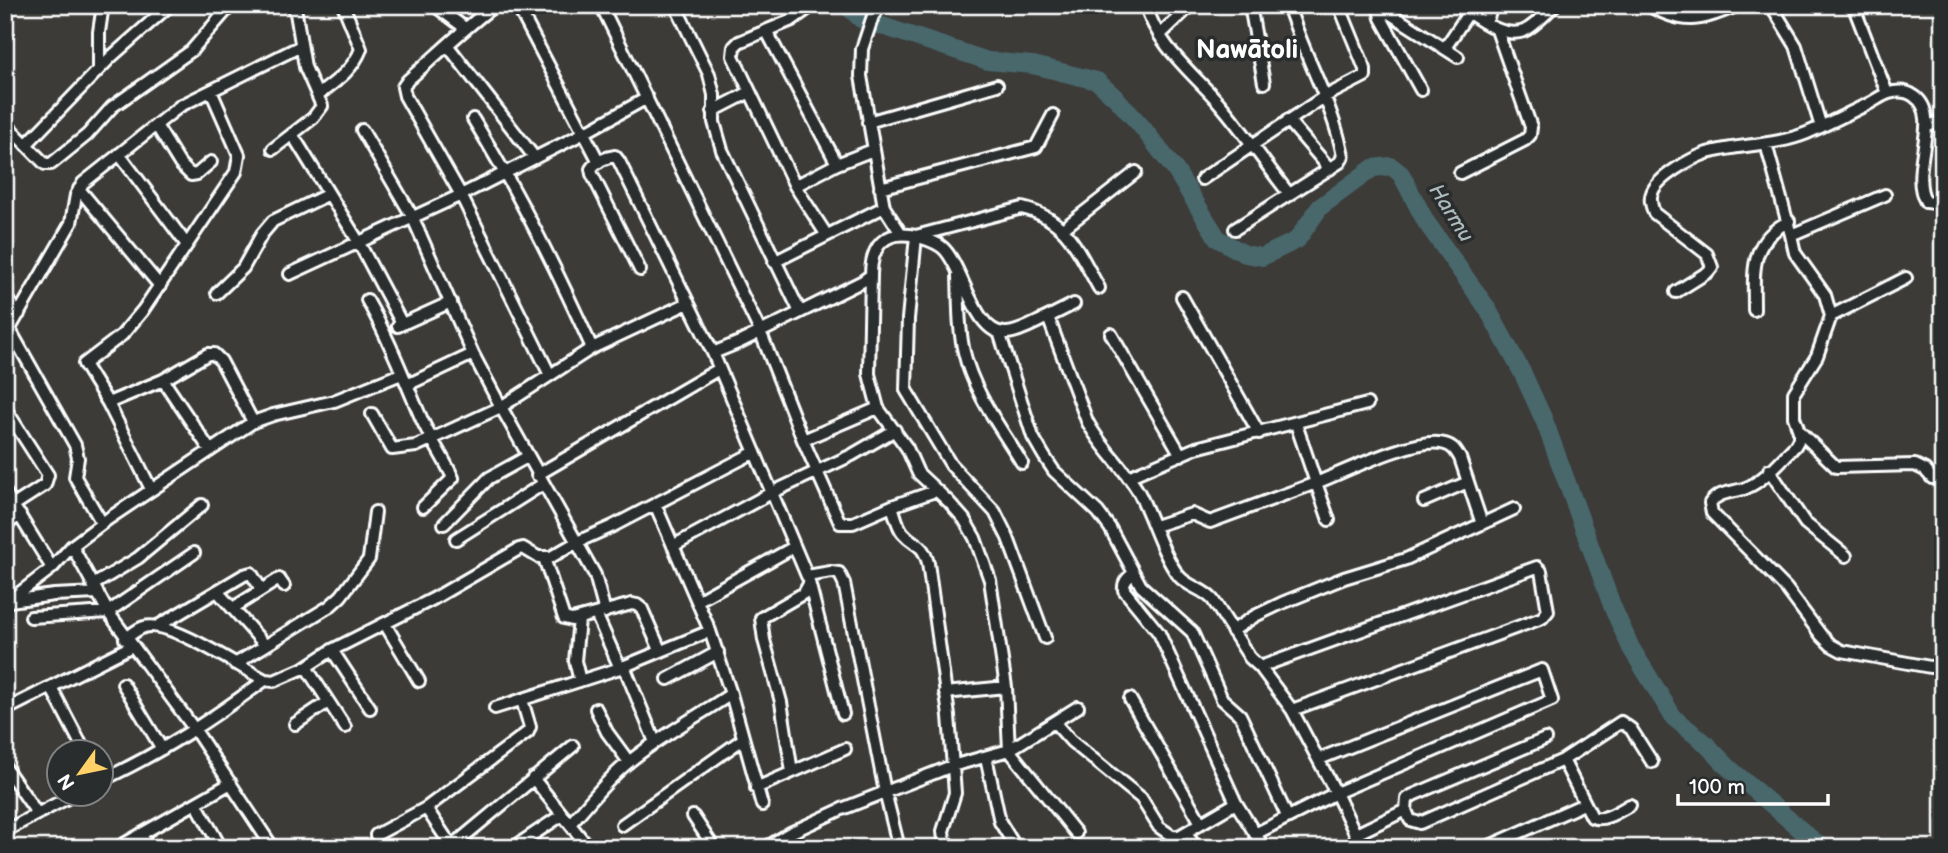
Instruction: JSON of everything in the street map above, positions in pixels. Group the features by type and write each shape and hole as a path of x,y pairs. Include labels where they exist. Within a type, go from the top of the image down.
{"street":[{"path":"99,69 99,32 103,5"},
{"path":"26,145 99,69 170,5"},
{"path":"5,123 45,164 57,160 87,135 111,107 191,51 231,5"},
{"path":"273,149 319,112 322,106 305,67 296,13 292,5"},
{"path":"317,95 343,76 357,60 361,49 342,5"},
{"path":"435,5 465,28"},
{"path":"495,5 465,28 403,87 405,96 461,195 550,375"},
{"path":"517,5 599,162"},
{"path":"601,5 760,331 803,440 840,523 853,523 935,491"},
{"path":"675,5 709,74 714,94 713,111 722,150 800,312"},
{"path":"881,5 873,16 862,48 861,76 884,206 901,232"},
{"path":"1146,5 1160,34 1188,70 1221,105 1290,195"},
{"path":"1160,34 1191,5"},
{"path":"1250,5 1264,83"},
{"path":"1235,229 1330,169 1340,162 1343,156 1289,5"},
{"path":"1202,179 1324,97 1365,76 1365,69 1339,5"},
{"path":"1457,5 1497,30 1516,32 1525,30 1555,5"},
{"path":"1486,22 1493,5"},
{"path":"1648,5 1670,18 1687,20 1708,17 1740,5"},
{"path":"1771,5 1796,46 1821,127"},
{"path":"1853,5 1887,93"},
{"path":"812,6 792,20 739,42 734,47 733,56 796,186 826,234"},
{"path":"1378,6 1458,57"},
{"path":"1378,6 1381,18 1422,90"},
{"path":"1445,48 1469,12"},
{"path":"1460,173 1525,141 1530,135 1531,127 1497,30"},
{"path":"767,32 837,164"},
{"path":"102,523 75,477 78,458 75,445 8,334 71,223 79,188 83,183 180,106 301,46"},
{"path":"448,46 535,158"},
{"path":"868,122 997,85"},
{"path":"151,489 85,364 122,335 160,286 236,172 239,155 211,91"},
{"path":"1676,292 1708,272 1712,267 1711,261 1707,254 1654,214 1650,196 1654,188 1683,164 1707,153 1766,144 1804,134 1887,93 1902,91 1912,93 1926,109 1919,183 1921,194 1926,202 1936,203 1943,200"},
{"path":"713,111 750,92"},
{"path":"290,274 506,173 646,98"},
{"path":"880,188 1036,147 1053,114"},
{"path":"473,119 506,173 592,348"},
{"path":"1288,120 1330,169"},
{"path":"1926,127 1943,120"},
{"path":"156,125 180,164 191,175 197,174 211,162"},
{"path":"362,130 412,216 473,354 527,457 595,575 601,613 655,742"},
{"path":"292,134 358,241 402,324"},
{"path":"1766,144 1795,253 1825,295 1830,316 1817,356 1794,393 1794,417 1799,431 1795,446 1753,485 1719,495 1710,503 1716,520 1787,588 1831,645 1842,651 1930,667 1943,666"},
{"path":"796,186 837,164 873,150"},
{"path":"119,154 187,246"},
{"path":"640,270 592,174 591,169 599,162 615,156 713,353 773,492 808,580 843,715"},
{"path":"1064,228 1136,172"},
{"path":"79,188 160,286"},
{"path":"217,293 243,268 262,234 273,221 329,194"},
{"path":"1791,234 1885,194"},
{"path":"774,262 884,206"},
{"path":"916,236 1022,208 1035,211 1064,228 1099,288"},
{"path":"1754,310 1754,266 1757,252 1772,230 1788,221"},
{"path":"1074,304 1019,330 1007,333 993,331 982,321 945,249 901,232 882,241 871,259 870,374 878,408 907,448 918,473 957,510 975,538 990,580 1006,687 1009,750 1076,833"},
{"path":"916,236 908,320 906,390 951,465 995,512 1008,538 1045,638"},
{"path":"957,268 961,330 969,369 977,388 1022,464"},
{"path":"713,353 871,275"},
{"path":"1830,316 1906,278"},
{"path":"5,297 19,314"},
{"path":"1182,298 1258,433"},
{"path":"367,300 386,332 430,439 453,478 423,507"},
{"path":"386,332 450,303"},
{"path":"372,414 392,449 416,446 501,407 592,348 688,303"},
{"path":"1048,317 1095,437 1128,477 1180,577 1188,585 1207,593 1250,659 1260,667 1292,710 1320,759 1362,848"},
{"path":"999,332 1038,447 1055,471 1098,512 1110,528 1134,573 1151,596 1192,632 1222,699 1243,721 1287,817"},
{"path":"1111,334 1181,455"},
{"path":"108,404 163,380 208,354 214,354 221,360 253,422"},
{"path":"7,602 52,568 72,546 102,523 253,422 334,401 473,354"},
{"path":"456,539 540,479 719,369"},
{"path":"163,380 210,450"},
{"path":"1128,477 1209,444 1367,404"},
{"path":"5,408 48,475 46,485 17,510 5,525"},
{"path":"803,440 878,408"},
{"path":"1296,424 1329,520"},
{"path":"673,546 773,492 852,455 895,429"},
{"path":"1799,431 1836,467 1915,465 1925,470 1932,478 1943,479"},
{"path":"1155,526 1192,514 1210,522 1426,442 1447,444 1455,449 1482,524"},
{"path":"5,710 51,687 128,642 146,626 158,626 208,647 265,680 274,681 306,667 332,650 385,624 519,549 523,548 544,558 551,557 755,452"},
{"path":"444,524 489,478 527,457"},
{"path":"1769,470 1805,523 1846,556"},
{"path":"1424,500 1468,482"},
{"path":"5,492 52,568"},
{"path":"655,504 718,652 762,805"},
{"path":"7,602 95,589 138,558 202,505"},
{"path":"892,506 903,533 919,544 925,552 945,693 955,793 943,831 944,840 952,848"},
{"path":"1233,631 1282,603 1344,578 1406,559 1514,509"},
{"path":"235,664 330,606 341,596 371,553 375,512"},
{"path":"72,546 108,612 195,730 273,848"},
{"path":"697,601 794,547"},
{"path":"31,617 108,612 194,553"},
{"path":"544,558 562,615 568,621 632,604 637,605 642,610 660,650"},
{"path":"1260,667 1537,567 1542,575 1549,604 1548,611 1542,618 1292,710"},
{"path":"808,580 831,572 839,573 844,583 885,792 899,848"},
{"path":"158,626 251,573 261,589"},
{"path":"1134,573 1124,584 1124,590 1159,633 1236,803 1264,848"},
{"path":"233,608 279,579 284,586"},
{"path":"792,772 781,702 764,640 761,618 804,593 808,580"},
{"path":"217,592 265,645"},
{"path":"579,619 575,661 580,681"},
{"path":"385,624 419,681"},
{"path":"495,708 622,667 710,631"},
{"path":"332,650 370,708"},
{"path":"668,680 718,652"},
{"path":"306,667 345,727"},
{"path":"1255,834 1336,793 1552,700 1542,670 1320,759"},
{"path":"116,773 195,730 265,680"},
{"path":"124,684 162,749"},
{"path":"51,687 78,738"},
{"path":"945,693 1006,687"},
{"path":"569,824 608,780 629,762 655,742 732,694"},
{"path":"1130,699 1201,823"},
{"path":"376,835 425,808 528,732 530,727 522,700"},
{"path":"295,724 328,702"},
{"path":"767,847 813,822 885,792 952,766 1009,750 1077,707"},
{"path":"596,709 607,732 629,762"},
{"path":"1545,739 1413,795 1405,804 1410,820 1420,822 1563,760 1621,722 1631,729 1652,762"},
{"path":"1055,723 1071,741 1140,798 1158,827 1177,836 1188,837 1197,848"},
{"path":"622,825 743,739"},
{"path":"425,808 451,847 573,746"},
{"path":"756,788 845,750"},
{"path":"986,757 1000,822 1016,848"},
{"path":"1563,760 1592,817 1598,819 1630,806"},
{"path":"5,767 37,813"},
{"path":"533,778 589,848"},
{"path":"117,848 231,783"},
{"path":"196,803 221,848"},
{"path":"1166,848 1177,836 1236,803"},
{"path":"1490,847 1584,804"},
{"path":"5,831 46,808"},
{"path":"1356,834 1406,810"},
{"path":"513,848 562,815"},
{"path":"693,816 714,848"},
{"path":"141,834 148,848"}],"waterway":[{"name":"Harmu","path":"846,5 861,19 988,61 1033,65 1097,81 1142,127 1176,171 1218,239 1245,254 1262,257 1297,240 1320,207 1373,168 1391,166 1401,174 1426,222 1487,308 1523,374 1544,420 1613,608 1631,648 1674,718 1822,848"}],"district":[{"name":"Nawātoli","path":"1247,50"}]}
